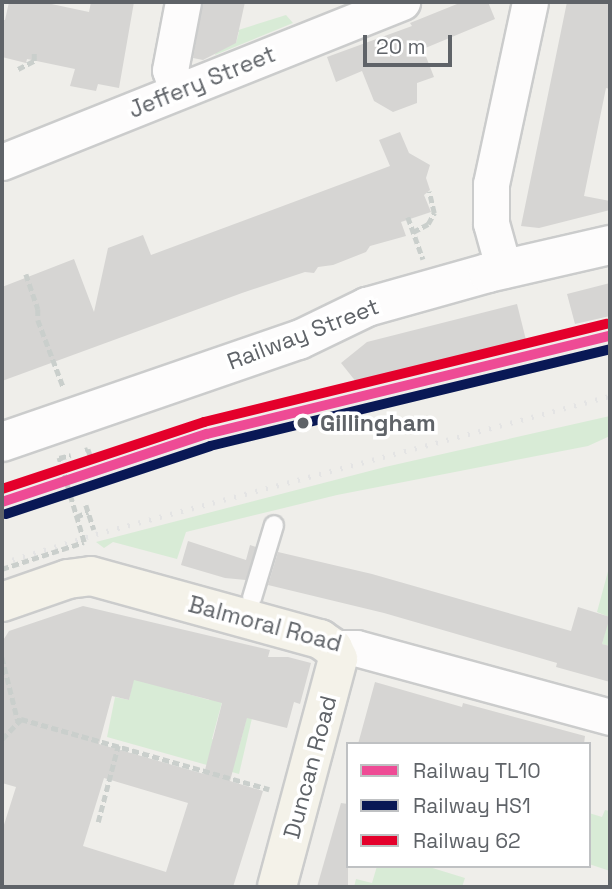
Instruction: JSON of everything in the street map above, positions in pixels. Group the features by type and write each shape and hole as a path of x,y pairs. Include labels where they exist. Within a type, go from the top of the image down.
{"main road":[{"name":"Balmoral Road","path":"2,602 68,579 91,576 320,639 333,648"},
{"name":"Duncan Road","path":"277,887 338,659 333,648"}],"street":[{"path":"177,91 170,69 183,2"},
{"name":"Jeffery Street","path":"2,162 402,2"},
{"path":"491,273 473,250 474,237 480,210 491,184 530,2"},
{"name":"Railway Street","path":"2,442 299,340 367,307 491,273 610,245"},
{"name":"Balmoral Road","path":"333,648 356,648 610,717"}],"lane":[{"path":"252,598 274,524"}],"path":[{"path":"18,69 34,61 34,52"},
{"path":"413,232 428,224 433,212 429,192"},
{"path":"408,216 424,259"},
{"path":"26,274 38,309 38,320 63,386"},
{"path":"2,569 84,542 59,458 88,449 93,462"},
{"path":"86,505 94,530"},
{"path":"76,517 88,512"},
{"path":"2,657 18,721"},
{"path":"2,739 18,721"},
{"path":"18,721 280,792"},
{"path":"98,822 118,746"}],"green space":[{"path":"286,15 293,23 215,55 218,44 236,43 239,32 232,32"},
{"path":"610,416 610,436 588,446 337,495 186,532 177,559 113,542 104,548 96,542 385,467"},
{"path":"610,564 610,646 602,644 609,617 597,612"},
{"path":"138,657 186,669 180,692 209,700 215,677 228,680 212,739 239,747 255,687 259,688 239,774 107,737 115,697 129,700"},
{"path":"605,810 610,811 610,871 591,865 591,814 602,817"},
{"path":"376,868 432,868 465,878 462,887 354,887 356,879 372,883"}],"building":[{"path":"9,2 42,2 89,12 91,2 134,2 119,88 98,84 96,91 70,86 75,69 2,57 2,20 5,20"},
{"path":"203,2 245,2 236,43 203,60 193,58"},
{"path":"462,2 488,2 495,19 423,49 434,77 417,83 417,103 393,112 374,101 362,71 336,82 327,57 412,26 410,23"},
{"path":"567,2 610,2 610,89 606,88 584,196 610,201 610,210 539,228 521,226"},
{"path":"400,132 409,153 430,165 426,178 430,190 424,195 431,212 401,222 406,236 370,246 366,252 333,265 318,267 314,273 305,272 242,293 2,381 2,287 74,259 94,312 108,248 143,235 151,255 390,166 379,140"},
{"path":"610,283 610,316 575,324 567,294"},
{"path":"517,304 526,340 357,383 341,363 367,342"},
{"path":"188,541 246,560 250,545 256,547 246,580 225,578 181,565"},
{"path":"278,552 372,574 571,631 578,607 610,617 602,644 610,646 610,682 556,667 557,663 384,613 268,585"},
{"path":"83,606 270,650 268,657 288,657 311,663 300,704 294,702 287,728 247,718 230,781 263,791 233,887 2,887 2,831 16,787 2,783 2,642 9,631","holes":["134,680 222,703 204,774 99,744 112,696 129,700","104,778 188,803 166,872 83,846"]},
{"path":"375,682 462,707 463,703 585,736 584,742 359,742"},
{"path":"341,803 346,804 348,887 317,887"}],"railway":[{"path":"2,563 96,534 610,396"}],"rail line":[{"name":"62","path":"2,489 204,422 607,324"},
{"name":"TL10","path":"2,502 207,434 610,336"},
{"name":"HS1","path":"6,514 210,446 610,349"}],"place":[{"name":"Gillingham","path":"303,423"}]}
